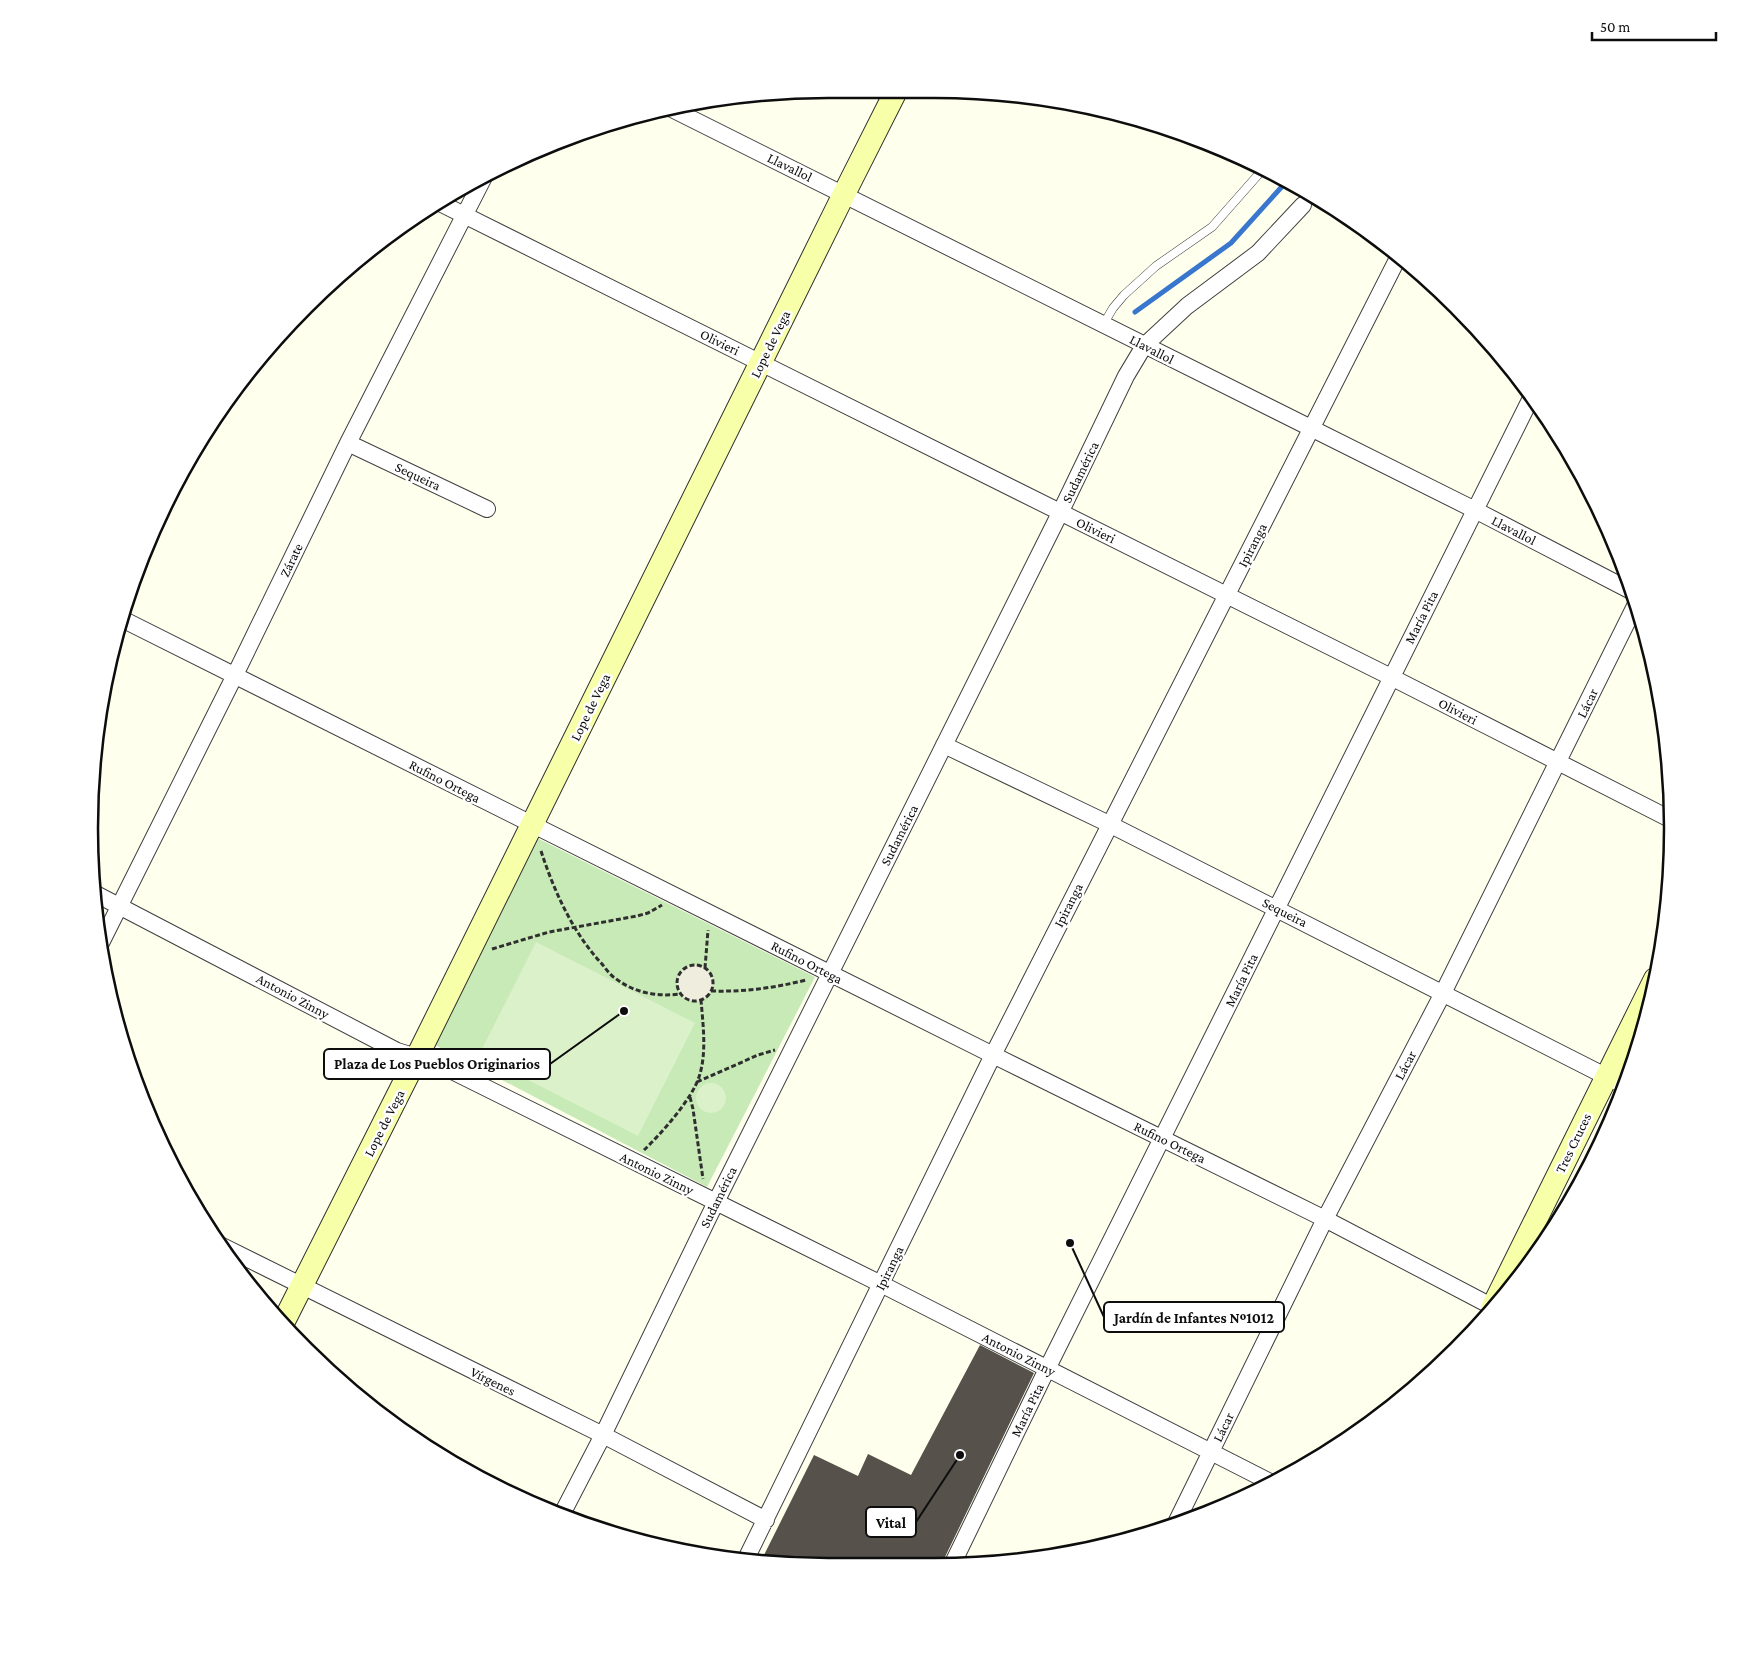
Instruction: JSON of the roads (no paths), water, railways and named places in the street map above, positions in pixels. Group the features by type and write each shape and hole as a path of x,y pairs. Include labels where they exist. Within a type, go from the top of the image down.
{"street":[{"name":"Lope de Vega","path":"286,1317 893,98"},
{"name":"Llavallol","path":"680,113 1475,510 1624,588"},
{"name":"Zárate","path":"106,934 348,443 479,186"},
{"name":"Sudamérica","path":"564,1509 602,1435 709,1199 793,1046 830,973 1060,513 1126,376 1144,346 1187,306 1258,253 1303,205"},
{"name":"Olivieri","path":"446,206 1060,513 1227,594 1664,816"},
{"name":"Ipiranga","path":"749,1554 993,1055 1396,262"},
{"name":"María Pita","path":"956,1558 1047,1368 1163,1139 1528,404"},
{"name":"Sequeira","path":"348,443 488,509"},
{"name":"Lácar","path":"1179,1516 1325,1219 1443,993 1632,612"},
{"name":"Rufino Ortega","path":"127,622 1325,1219 1488,1304"},
{"name":"Sequeira","path":"944,745 1109,824 1277,908 1615,1081"},
{"name":"Antonio Zinny","path":"101,897 397,1051 436,1063 881,1284 1265,1479"},
{"name":"Tres Cruces","path":"1507,1282 1615,1081 1640,1018"},
{"name":"Vírgenes","path":"233,1252 602,1435 766,1520"}],"lane":[{"path":"1103,325 1113,308 1124,295 1156,266 1212,227 1259,174"}],"waterway":[{"path":"1135,312 1231,243 1282,186"}],"place":[{"name":"Plaza de Los Pueblos Originarios","path":"624,1011"},
{"name":"Jardín de Infantes Nº1012","path":"1070,1243"},
{"name":"Vital","path":"960,1455"}]}
